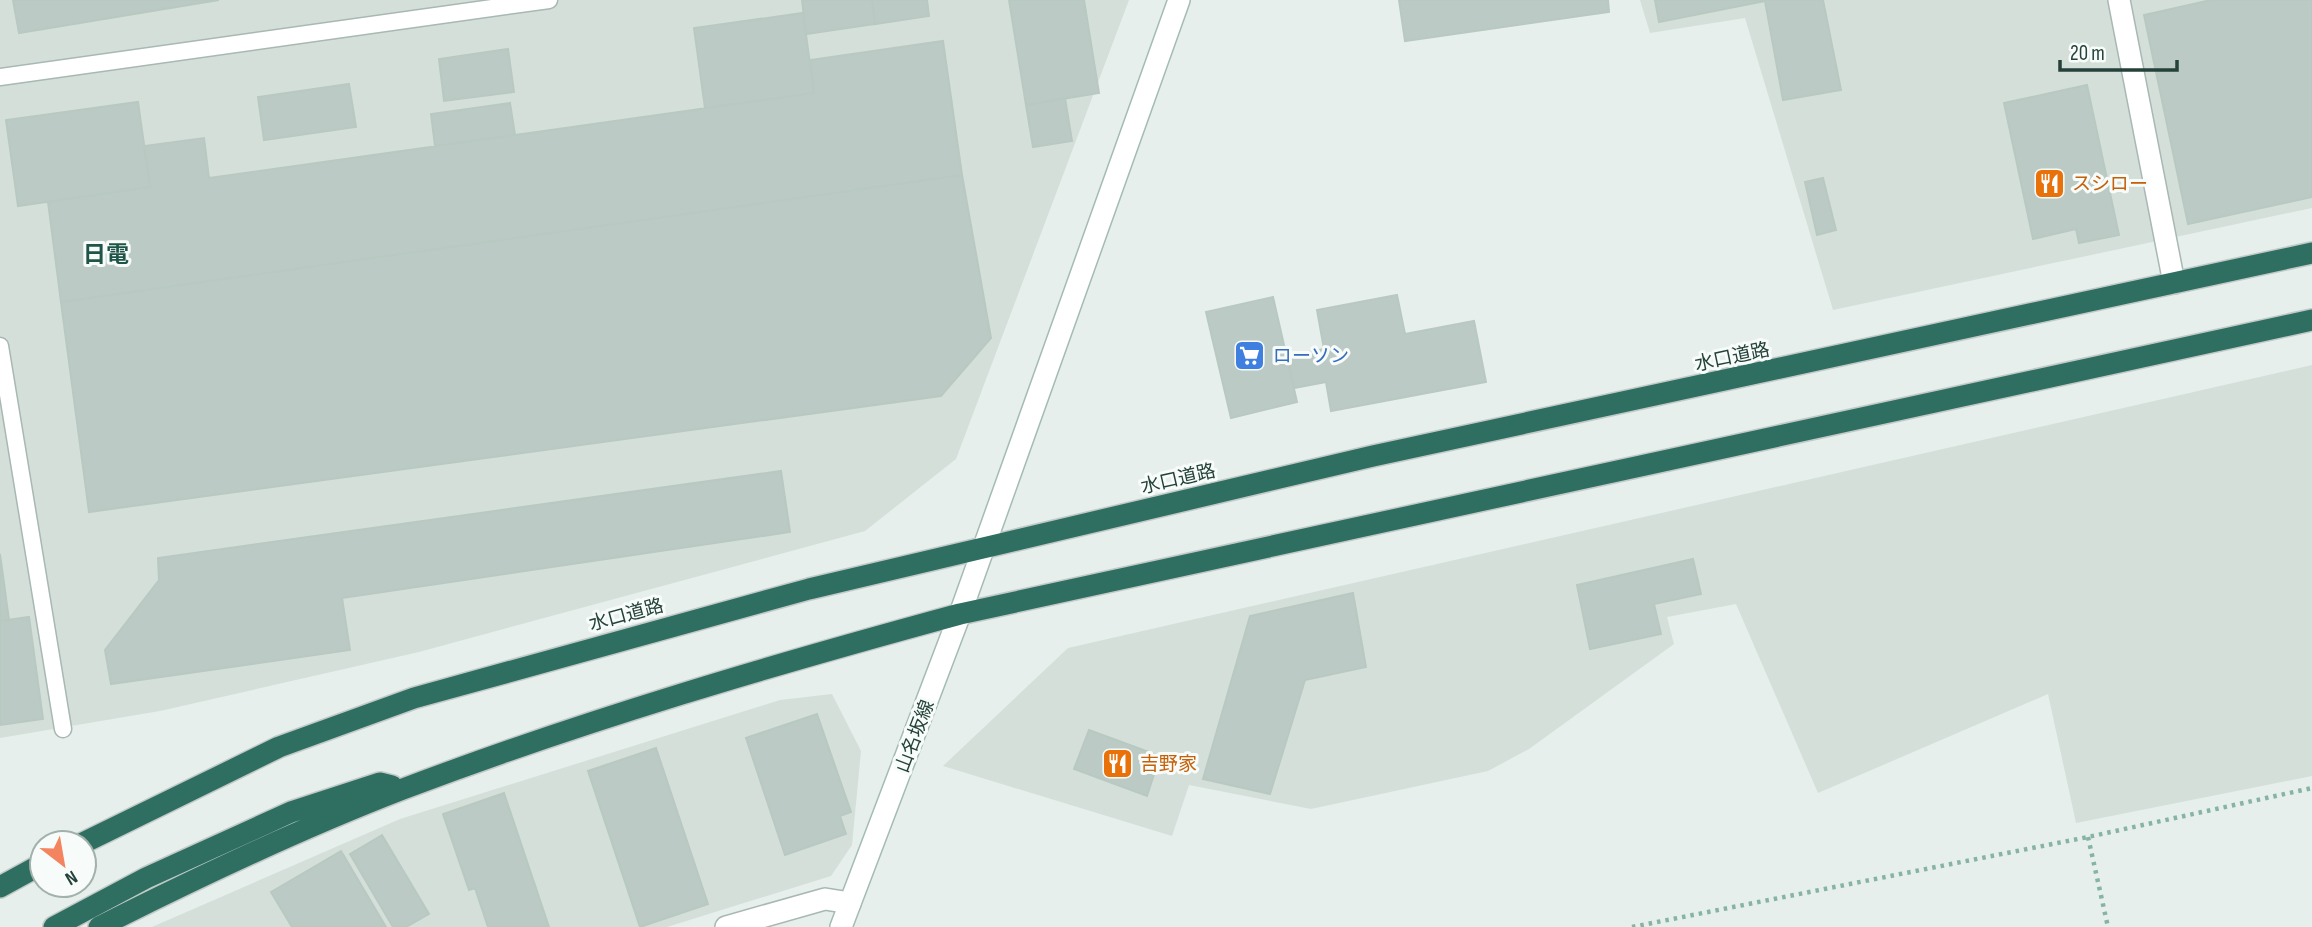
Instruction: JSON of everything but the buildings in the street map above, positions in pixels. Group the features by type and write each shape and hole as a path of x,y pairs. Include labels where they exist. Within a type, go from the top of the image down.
{"highway":[{"name":"水口道路","path":"98,836 279,747 415,698 757,603 985,545 1373,456 2312,253"},
{"path":"99,927 265,846 405,788 641,707 828,650 960,614 2312,320"},
{"path":"54,927 146,878 292,812 380,783 405,788"},
{"path":"0,887 28,872"}],"street":[{"name":"山名坂線","path":"841,927 960,614 1179,0"},
{"path":"2119,0 2174,283"},
{"path":"726,927 825,899 850,903"}],"lane":[{"path":"0,77 549,0"},
{"path":"0,346 63,729"}],"path":[{"path":"1632,927 2088,837 2312,788"},
{"path":"2088,837 2108,927"}],"shaded area":[{"path":"0,0 1129,0 956,459 865,531 419,652 160,711 0,738"},
{"path":"1640,0 2312,0 2312,208 1833,310 1745,18 1650,33"},
{"path":"2312,365 2312,776 2076,823 2048,694 1818,793 1736,604 1667,617 1674,644 1529,749 1488,771 1311,809 1189,785 1172,836 943,766 1068,648"},
{"path":"832,694 861,751 852,845 831,876 667,927 152,927 400,819 780,700"}],"place":[{"name":"スシロー","path":"2049,183"},
{"name":"ローソン","path":"1250,355"},
{"name":"吉野家","path":"1117,763"}],"district":[{"name":"日電","path":"106,254"}]}
